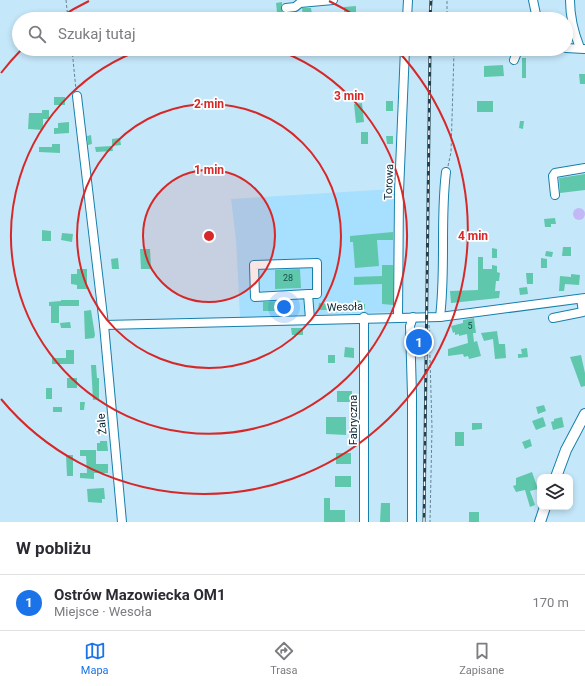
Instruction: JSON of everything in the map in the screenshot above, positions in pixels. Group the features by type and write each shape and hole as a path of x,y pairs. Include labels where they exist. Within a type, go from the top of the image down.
{"main road":[{"path":"557,474 566,450 585,414"},
{"path":"540,522 544,510"}],"street":[{"path":"286,8 295,7 300,3 333,0"},
{"path":"407,12 408,0"},
{"path":"533,0 536,12"},
{"path":"570,0 570,12"},
{"path":"573,26 575,36 583,49"},
{"path":"573,48 583,49"},
{"name":"Torowa","path":"398,317 399,192 405,56"},
{"path":"514,60 516,56"},
{"name":"Żale","path":"77,96 104,325 122,522"},
{"path":"555,194 553,176 555,173 585,168"},
{"path":"440,317 444,231 443,192 446,172"},
{"path":"317,263 317,294 308,294 255,297 254,265 317,263"},
{"path":"308,294 310,319"},
{"path":"552,318 583,312 583,298"},
{"name":"Wesoła","path":"104,325 364,317 440,317 583,298"},
{"name":"Fabryczna","path":"364,317 364,522"},
{"path":"412,522 412,402 410,326 413,317"}],"path":[{"path":"66,0 67,12"},
{"path":"447,0 447,12"},
{"path":"73,56 77,96"},
{"path":"446,172 451,152 454,56"},
{"path":"428,317 432,428 430,522"}],"shaded area":[{"path":"393,189 395,312 240,317 236,240 231,199"},
{"path":"577,208 581,208 585,214 581,220 577,220 573,216 573,212"}],"building":[{"path":"282,2 282,12 277,12 276,3"},
{"path":"356,6 356,12 344,12 344,7"},
{"path":"302,8 311,8 312,12 302,12"},
{"path":"522,58 526,58 526,78 522,78"},
{"path":"503,65 504,76 484,77 484,66"},
{"path":"579,74 585,74 585,84 580,84"},
{"path":"54,97 65,97 65,105 54,105"},
{"path":"386,101 393,101 393,111 386,111"},
{"path":"477,101 493,101 493,112 477,112"},
{"path":"362,103 364,122 356,123 354,104"},
{"path":"42,110 49,110 49,119 43,119 43,130 28,129 29,113 42,113"},
{"path":"520,121 524,121 523,129 519,128"},
{"path":"69,122 69,133 54,134 54,128 58,128 58,123"},
{"path":"361,132 368,132 368,144 361,144"},
{"path":"91,135 92,144 88,145 87,136"},
{"path":"386,136 393,136 393,144 387,144"},
{"path":"120,138 121,145 112,146 112,139"},
{"path":"52,144 60,144 60,153 39,152 39,147 52,147"},
{"path":"112,146 113,151 96,152 95,147"},
{"path":"585,174 585,190 560,193 559,178"},
{"path":"555,218 556,224 551,224 551,227 545,227 544,219"},
{"path":"42,230 51,231 51,241 42,241"},
{"path":"393,232 393,240 377,240 379,266 355,268 353,242 350,242 350,236"},
{"path":"62,233 73,234 72,242 61,240"},
{"path":"563,247 571,247 571,256 562,256"},
{"path":"492,248 497,249 497,258 492,258"},
{"path":"140,249 150,249 151,269 141,269"},
{"path":"546,251 553,252 552,257 545,256"},
{"path":"478,257 483,257 483,269 492,269 492,265 497,266 497,272 500,273 499,281 496,281 495,291 500,291 499,298 451,303 450,291 478,290"},
{"path":"118,258 119,269 112,269 111,259"},
{"path":"541,258 547,259 547,268 541,268"},
{"path":"382,265 393,265 393,305 382,304 382,284 354,285 354,277 382,276"},
{"path":"77,269 87,269 87,289 77,289 77,285 71,284 71,274 77,274"},
{"path":"300,269 301,288 275,289 275,270"},
{"path":"526,273 533,273 533,284 527,284"},
{"path":"571,274 580,275 579,285 565,284 564,291 559,291 560,276 571,277"},
{"path":"527,287 528,294 520,295 519,288"},
{"path":"79,300 79,306 59,306 59,323 51,323 51,306 49,306 49,302"},
{"path":"355,300 361,301 361,304 365,304 365,309 355,309"},
{"path":"279,301 279,311 263,311 263,302"},
{"path":"319,303 328,304 328,310 318,310"},
{"path":"91,310 95,335 94,338 85,339 84,311"},
{"path":"474,318 476,333 473,333 474,342 477,341 481,356 469,359 468,356 464,357 463,354 448,356 448,349 468,343 467,334 459,336 459,334 455,335 455,332 453,333 451,326 463,323 463,320"},
{"path":"70,322 71,328 61,328 60,323"},
{"path":"291,328 303,328 303,335 292,335"},
{"path":"497,331 499,344 505,344 506,358 495,359 493,339 484,341 481,333"},
{"path":"345,347 354,348 354,358 344,357"},
{"path":"527,348 528,357 518,358 518,354 522,354 521,349"},
{"path":"66,350 74,350 74,364 52,364 52,358 66,358"},
{"path":"328,355 335,355 335,363 328,363"},
{"path":"581,355 585,373 585,386 581,387 570,357"},
{"path":"91,365 96,365 97,378 99,378 99,399 93,400"},
{"path":"67,378 77,378 77,388 67,388"},
{"path":"46,388 52,388 52,399 46,399"},
{"path":"337,391 352,391 352,402 337,402"},
{"path":"80,402 85,402 84,410 80,410"},
{"path":"544,405 546,411 538,414 536,407"},
{"path":"53,407 62,407 62,412 53,412"},
{"path":"326,417 346,417 346,435 326,434"},
{"path":"543,417 546,426 536,430 532,421"},
{"path":"562,417 564,427 553,430 551,422 554,421 554,419"},
{"path":"472,423 482,423 482,429 472,430"},
{"path":"455,432 464,432 464,446 455,446"},
{"path":"530,439 532,446 525,449 522,442"},
{"path":"100,441 107,441 108,451 97,451 97,443 100,443"},
{"path":"80,450 96,450 96,464 108,464 108,473 94,473 94,479 80,478 80,473 87,473 86,456 80,456"},
{"path":"336,453 351,453 351,464 336,464"},
{"path":"66,455 73,455 73,476 67,476"},
{"path":"532,472 537,489 530,491 535,505 530,507 525,490 516,492 513,486 516,485 516,478"},
{"path":"335,476 351,476 351,487 335,487"},
{"path":"104,488 105,499 102,499 102,503 88,502 87,489"},
{"path":"324,498 330,498 330,510 345,510 345,522 324,522"},
{"path":"381,503 390,503 390,522 380,522"},
{"path":"469,512 479,512 479,522 469,522"}],"railway":[{"path":"430,12 431,0"},
{"path":"424,522 430,56"}],"place":[{"name":"Ostrów Mazowiecka OM1","path":"419,342"}]}
